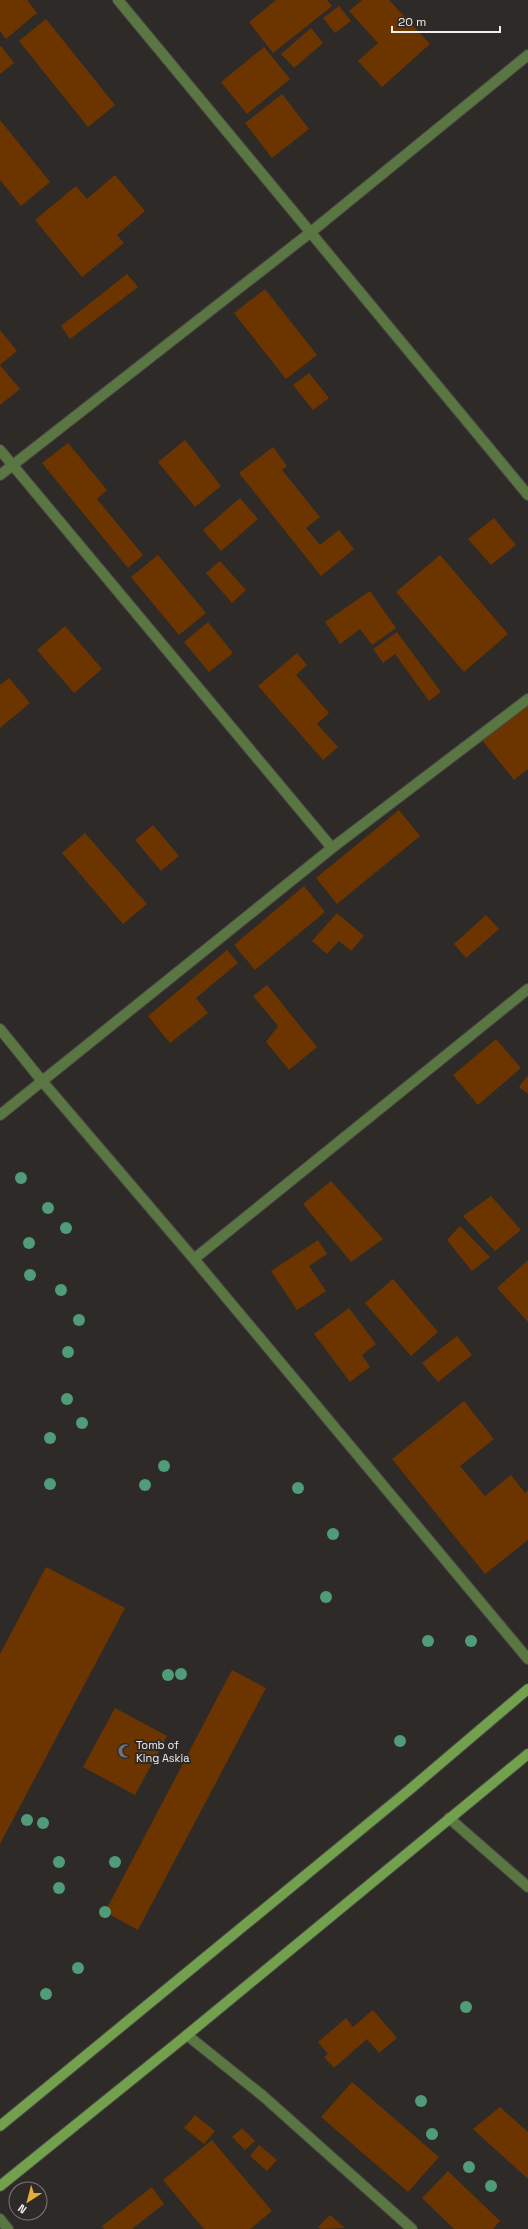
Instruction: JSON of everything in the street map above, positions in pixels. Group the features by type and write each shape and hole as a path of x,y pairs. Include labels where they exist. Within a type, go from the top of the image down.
{"street":[{"path":"118,0 528,495"},
{"path":"0,475 311,232 528,55"},
{"path":"0,450 332,848"},
{"path":"0,1115 332,848 528,698"},
{"path":"194,1259 528,990"},
{"path":"0,1029 42,1081 194,1259 528,1659"},
{"path":"0,2126 402,1796 528,1689"},
{"path":"0,2186 187,2035 448,1818 528,1754"},
{"path":"448,1818 528,1887"},
{"path":"187,2035 263,2096 412,2229"},
{"path":"0,2219 8,2229"}],"building":[{"path":"0,0 27,0 37,13 6,39 0,31"},
{"path":"276,0 327,0 332,6 273,53 249,22"},
{"path":"362,0 389,0 430,44 382,87 358,61 378,43 349,11"},
{"path":"339,6 351,21 335,33 323,18"},
{"path":"46,19 115,105 88,127 19,41"},
{"path":"311,28 323,43 294,68 281,54"},
{"path":"1,46 14,63 0,74 0,47"},
{"path":"264,47 290,79 247,114 221,82"},
{"path":"282,94 309,129 272,158 245,123"},
{"path":"0,120 50,182 21,206 0,180"},
{"path":"115,175 145,211 117,235 124,243 82,277 35,220 76,186 87,199"},
{"path":"127,274 138,287 70,339 61,326"},
{"path":"265,289 317,355 286,379 234,313"},
{"path":"0,330 17,351 0,365"},
{"path":"0,365 20,389 0,405"},
{"path":"309,373 329,398 313,410 293,385"},
{"path":"185,440 221,486 195,507 158,462"},
{"path":"68,443 107,490 97,499 143,555 128,568 42,463"},
{"path":"273,447 287,466 282,470 320,517 306,528 320,545 339,530 354,549 321,576 239,473"},
{"path":"240,498 258,519 221,551 203,530"},
{"path":"494,518 516,545 491,565 468,539"},
{"path":"158,555 206,613 179,635 131,577"},
{"path":"440,555 508,634 464,672 396,592"},
{"path":"220,561 246,590 232,603 206,573"},
{"path":"370,591 396,628 372,645 360,629 340,644 325,622"},
{"path":"208,622 233,653 209,672 184,642"},
{"path":"65,626 102,669 74,693 37,650"},
{"path":"397,632 441,692 429,701 395,654 383,663 373,649"},
{"path":"297,653 307,665 296,675 329,713 317,724 338,747 323,760 258,686"},
{"path":"9,678 30,703 0,728 0,685"},
{"path":"528,704 528,769 514,780 482,740"},
{"path":"399,810 420,836 337,904 316,878"},
{"path":"153,825 179,856 161,871 135,840"},
{"path":"85,833 147,904 123,924 62,853"},
{"path":"304,886 325,912 255,970 234,945"},
{"path":"337,913 364,936 351,951 339,941 327,954 312,941"},
{"path":"486,915 499,929 466,958 454,944"},
{"path":"227,950 238,963 196,998 208,1013 170,1043 148,1016"},
{"path":"267,985 317,1047 289,1070 266,1042 278,1026 253,996"},
{"path":"496,1039 521,1068 478,1105 453,1075"},
{"path":"528,1075 528,1094 519,1087"},
{"path":"331,1181 383,1239 351,1262 303,1204"},
{"path":"491,1196 521,1230 495,1251 463,1216"},
{"path":"460,1226 490,1257 472,1271 447,1240"},
{"path":"318,1240 327,1254 309,1266 326,1291 297,1310 271,1271"},
{"path":"528,1260 528,1322 497,1288"},
{"path":"393,1279 438,1332 411,1356 365,1303"},
{"path":"349,1308 376,1344 362,1355 370,1367 350,1382 314,1334"},
{"path":"457,1336 472,1355 438,1382 422,1363"},
{"path":"464,1401 494,1439 460,1466 485,1496 511,1475 525,1493 528,1490 528,1540 485,1574 392,1459"},
{"path":"46,1567 125,1608 0,1844 0,1654"},
{"path":"232,1670 266,1688 138,1930 105,1912"},
{"name":"Tomb of King Askia","path":"115,1708 167,1736 135,1795 83,1767"},
{"path":"373,2010 397,2038 379,2053 367,2039 334,2068 324,2057 328,2054 318,2042 346,2018 353,2027"},
{"path":"352,2082 439,2157 408,2192 321,2117"},
{"path":"500,2107 528,2132 528,2179 473,2129"},
{"path":"195,2115 215,2131 204,2144 184,2128"},
{"path":"242,2128 255,2141 245,2150 232,2137"},
{"path":"212,2140 272,2211 250,2229 204,2229 163,2180"},
{"path":"259,2145 277,2160 267,2171 250,2156"},
{"path":"448,2171 500,2221 493,2229 454,2229 422,2198"},
{"path":"152,2187 164,2204 132,2229 104,2229 102,2226"},
{"path":"330,2215 345,2228 321,2229 318,2227"}],"place":[{"name":"Tomb of King Askia","path":"125,1751"}]}
